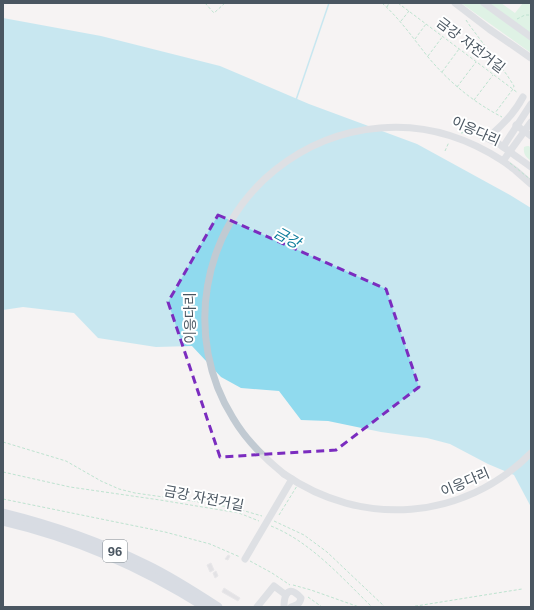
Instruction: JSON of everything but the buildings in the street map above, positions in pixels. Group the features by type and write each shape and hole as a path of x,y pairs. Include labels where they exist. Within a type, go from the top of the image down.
{"main road":[{"name":"96","path":"3,513 57,528 101,544 147,565 184,585 218,607"},
{"name":"96","path":"3,521 54,535 98,551 143,571 205,607"}],"street":[{"path":"484,3 531,37"},
{"path":"458,5 489,29 531,58"},
{"path":"523,97 507,120 487,138 503,147 531,167"},
{"path":"503,147 531,104"},
{"path":"517,107 525,113"},
{"path":"506,161 531,122"},
{"path":"516,125 531,136"},
{"name":"이응다리","path":"531,184 506,161 469,142 433,131 395,127 375,128 356,131 320,142 286,161 271,173 257,186 236,212 220,242 213,260 208,278 204,316 205,336 213,373 219,392 237,425 249,441 276,468 292,479 332,499 353,505 383,509 412,509 427,507 449,502 490,485 508,473 531,454"},
{"path":"246,559 292,479"},
{"path":"257,607 274,586 286,594"},
{"path":"284,607 284,599 286,594 291,591 296,592 301,598 300,603 297,606 291,607"}],"path":[{"path":"205,3 214,14 226,3"},
{"path":"382,3 401,22 427,56 457,87 495,114 514,86 470,26 458,5"},
{"path":"386,7 389,3"},
{"name":"금강 자전거길","path":"398,3 523,97"},
{"path":"401,22 409,11"},
{"path":"414,39 426,24"},
{"path":"427,56 443,36"},
{"path":"442,72 459,49"},
{"path":"457,87 477,62"},
{"path":"474,100 493,74"},
{"name":"이응다리","path":"506,161 531,180"},
{"path":"3,442 66,461 101,481 120,489 135,493 213,504 254,513 267,518"},
{"name":"금강 자전거길","path":"3,472 70,487 239,513 260,521"},
{"path":"297,486 301,488"},
{"path":"3,499 165,532 210,544 246,559 272,573 296,589"},
{"path":"270,519 304,535 327,552 385,607"},
{"path":"267,524 310,548 372,607"},
{"path":"291,586 296,585 359,607"},
{"path":"410,607 522,589"},
{"path":"307,596 322,607"}],"highlighted area":[{"path":"218,215 386,289 419,387 336,450 220,457 168,302"}],"green space":[{"path":"461,3 501,3 515,13 523,3 531,3 531,53"},
{"path":"527,146 531,149 531,161 524,153 524,147"}],"water":[{"name":"금강","path":"3,18 101,36 220,66 309,104 417,144 531,208 531,507 514,475 488,464 450,444 427,438 381,432 328,421 301,420 279,391 241,388 221,377 192,346 156,347 98,338 74,313 23,307 3,310"}],"waterway":[{"path":"296,100 329,3"}]}
